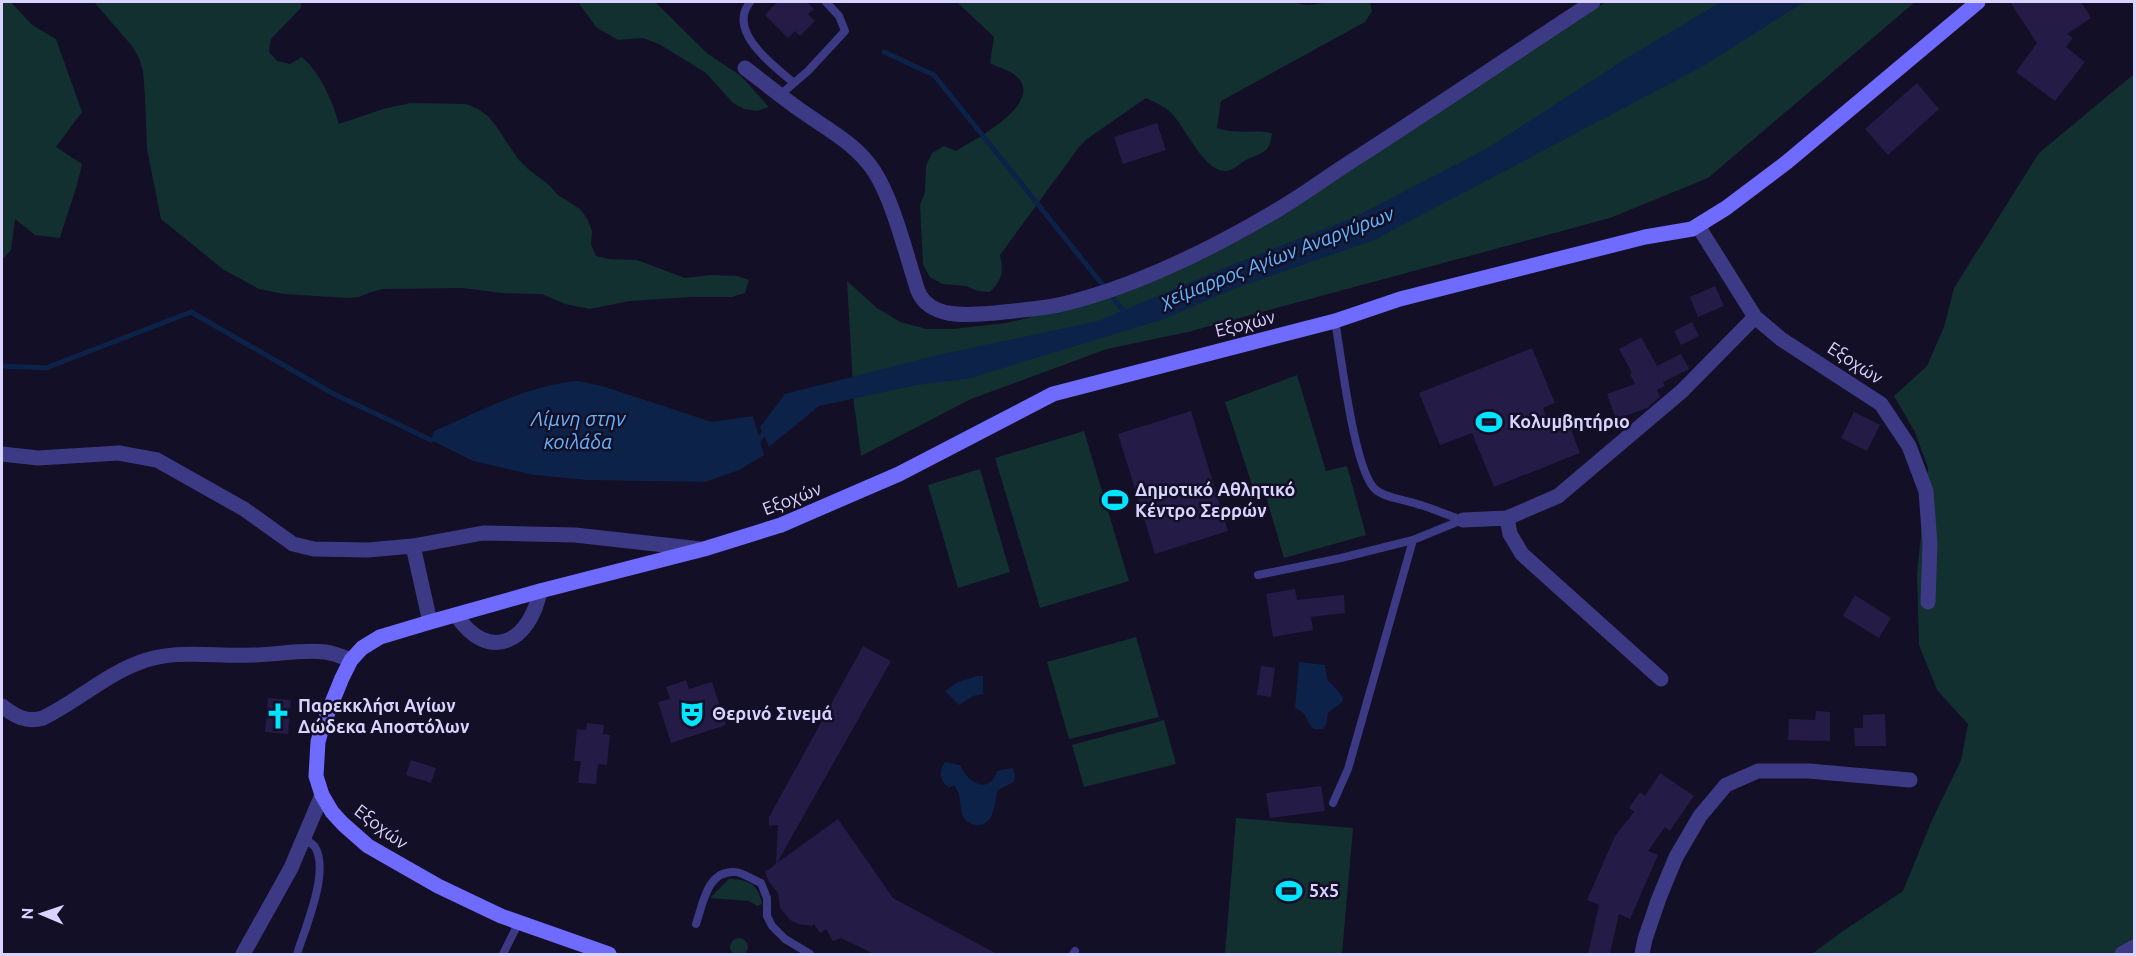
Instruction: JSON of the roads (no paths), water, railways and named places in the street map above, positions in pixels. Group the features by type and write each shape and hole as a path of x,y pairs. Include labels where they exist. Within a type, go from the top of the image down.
{"main road":[{"name":"Εξοχών","path":"609,954 519,922 459,897 368,846 332,812 322,795 315,766 318,742 332,700 351,660 362,648 376,639 430,622 704,549 781,525 867,490 1053,394 1335,321 1400,299 1645,237 1692,229 1726,208 1786,162 1978,2"}],"street":[{"path":"745,68 849,144 872,169 886,197 918,291 925,302 940,311 955,314 1006,312 1067,303 1114,288 1181,261 1252,224 1286,205 1446,101 1593,2"},
{"name":"Εξοχών","path":"1698,226 1755,317 1781,339 1881,404 1909,446 1926,490 1930,544 1928,602"},
{"path":"1462,520 1507,518 1558,496 1682,391 1755,317"},
{"path":"2,454 38,458 119,453 146,457 173,468 217,493 293,544 314,549 368,550 413,546 483,533 575,535 704,549"},
{"path":"1507,518 1510,534 1522,554 1661,679"},
{"path":"413,546 430,622"},
{"path":"456,615 465,627 482,639 497,642 508,641 523,631 532,619 540,591"},
{"path":"2,706 22,719 43,718 126,668 149,659 162,657 244,656 315,651 336,654 351,660"},
{"path":"1642,954 1652,919 1676,857 1700,816 1726,784 1758,771 1809,771 1910,780"},
{"path":"243,954 277,896 322,795"},
{"path":"2122,954 2134,947"}],"lane":[{"path":"750,2 744,14 746,34 771,64 794,83"},
{"path":"780,95 845,31 839,16 826,2"},
{"path":"1335,321 1360,460 1366,477 1374,489 1389,498 1407,501 1462,520"},
{"path":"1258,575 1413,540 1462,520"},
{"path":"1333,803 1348,769 1413,540"},
{"path":"297,954 319,884 321,867 315,847 304,838"},
{"path":"696,924 708,886 719,875 736,872 761,883 767,898 767,916 771,926 785,939 810,954"},
{"path":"503,954 519,922"}],"water":[{"path":"1721,2 1804,2 1705,65 1374,240 1239,287 1161,320 967,379 917,385 819,406 769,447 760,427 785,394 938,355 1098,321 1229,266 1355,217 1486,149 1627,58"},
{"name":"Λίμνη στην κοιλάδα","path":"577,381 602,386 712,422 753,416 764,455 739,470 705,482 587,480 534,475 473,461 431,440 434,431 504,400 540,388"},
{"path":"1299,662 1325,665 1327,679 1343,697 1342,702 1328,713 1323,729 1314,729 1303,713 1295,708"},
{"path":"983,676 983,694 973,696 959,705 945,691 958,682"},
{"path":"945,762 960,765 968,777 984,785 993,779 997,771 1012,768 1015,774 1014,782 998,790 993,813 987,822 975,825 964,818 957,790 954,785 949,788 942,779 941,770"}],"waterway":[{"path":"884,52 934,75 1126,314"},
{"name":"χείμαρρος Αγίων Αναργύρων","path":"2,366 46,368 191,312 332,393 431,440"},
{"name":"χείμαρρος Αγίων Αναργύρων","path":"759,440 767,429"}],"place":[{"name":"Κολυμβητήριο","path":"1489,422"},
{"name":"Δημοτικό Αθλητικό Κέντρο Σερρών","path":"1115,500"},
{"name":"Θερινό Σινεμά","path":"692,714"},
{"name":"Παρεκκλήσι Αγίων Δώδεκα Αποστόλων","path":"278,716"},
{"name":"5x5","path":"1289,891"}]}
